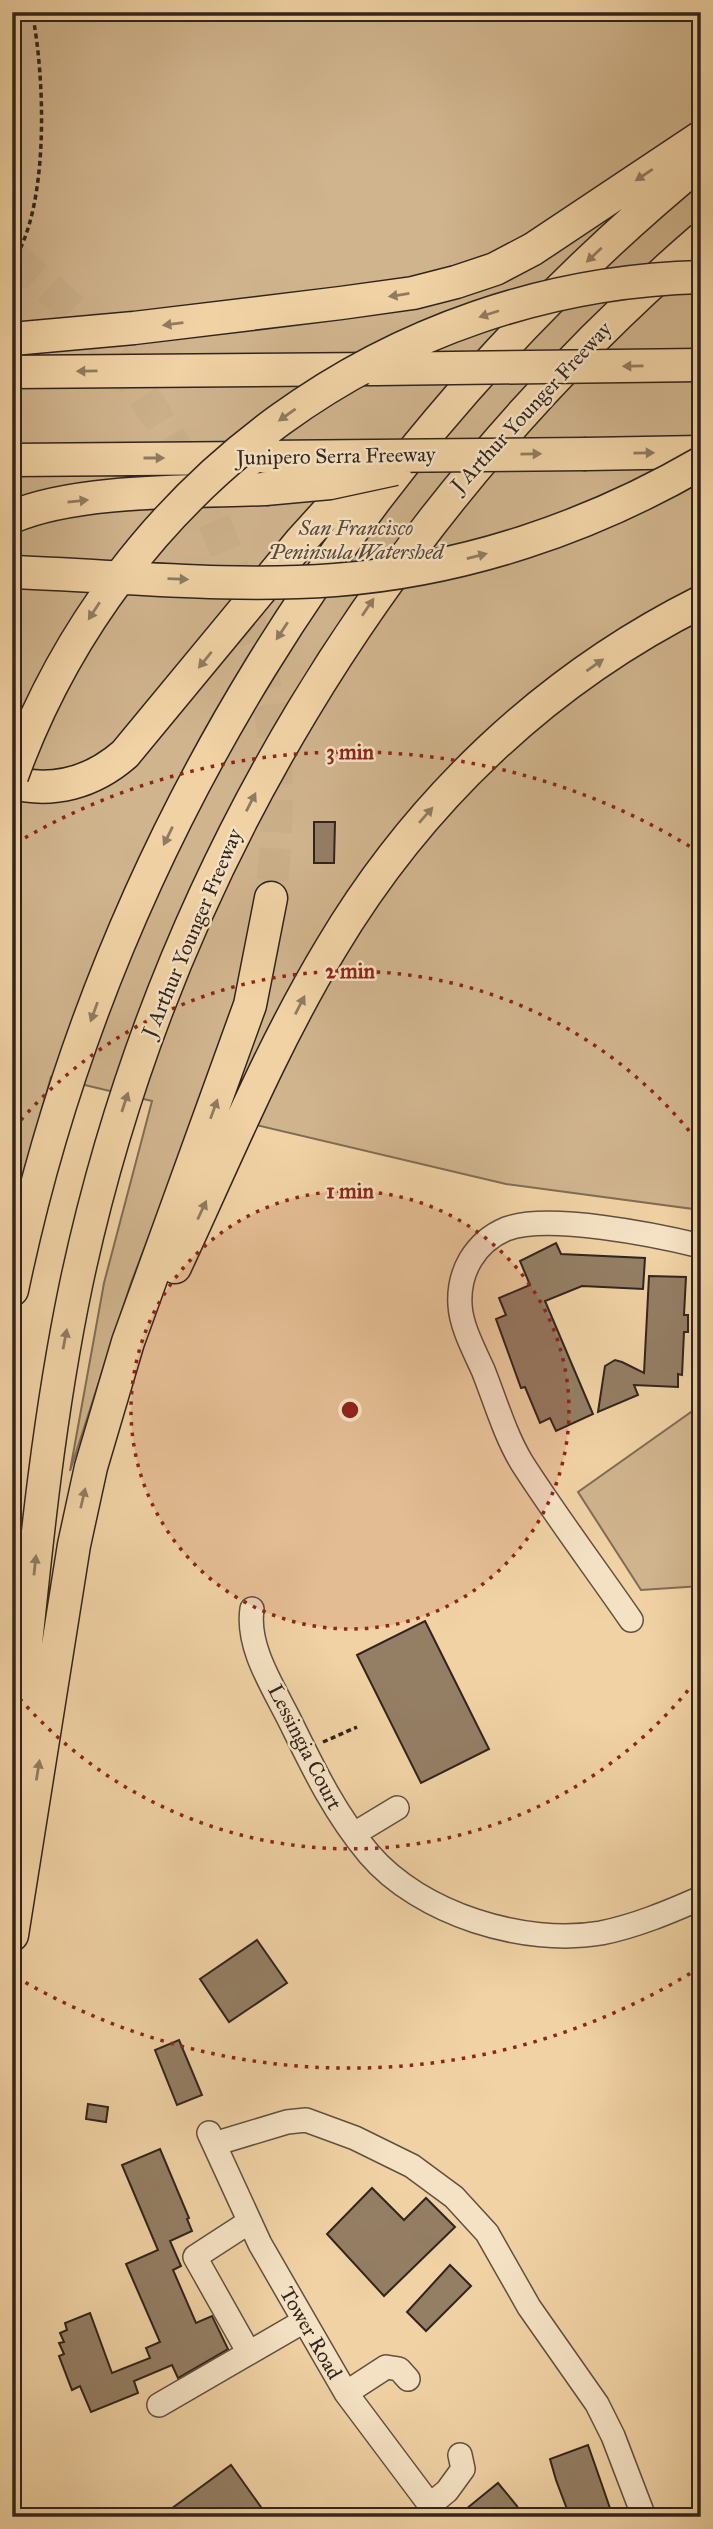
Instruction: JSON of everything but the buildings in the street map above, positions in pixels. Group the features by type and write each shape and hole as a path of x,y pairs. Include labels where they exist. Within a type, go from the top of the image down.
{"highway":[{"path":"12,339 123,330 341,303 413,293 456,282 495,269 533,249 701,137"},
{"path":"12,1290 68,1088 105,983 150,874 222,731 284,628 360,518 425,434 520,327 606,244 701,162"},
{"name":"J Arthur Younger Freeway","path":"12,1779 48,1451 77,1282 105,1167 128,1091 194,919 245,812 289,730 396,566 472,468 553,377 701,239"},
{"path":"12,776 56,677 108,590 182,503 274,424 377,360 486,314 604,287 701,277"},
{"path":"12,783 51,787 75,783 96,775 125,754 346,491 443,389 520,327"},
{"path":"12,372 701,365"},
{"name":"Junipero Serra Freeway","path":"12,460 701,452"},
{"path":"12,517 35,508 77,501 330,483 453,455"},
{"path":"12,572 279,582 389,573 470,558 551,534 627,502 701,463"},
{"path":"101,1427 304,997 377,876 447,791 522,720 619,648 701,602"},
{"path":"12,1935 77,1532 101,1427 128,1342 242,1030 259,967 271,898"}],"street":[{"path":"631,1620 521,1461 467,1332 459,1307 460,1286 466,1267 490,1237 508,1228 528,1225 627,1230 701,1246"},
{"name":"Lessingia Court","path":"252,1609 252,1640 321,1785 354,1834 384,1870 420,1896 465,1917 516,1930 574,1936 601,1933 654,1917 701,1898"},
{"path":"354,1834 397,1808"},
{"name":"Tower Road","path":"435,2511 346,2393 249,2222 211,2138 306,2120 355,2138 412,2166 454,2197 487,2233 529,2307 597,2404 613,2435 644,2517"},
{"path":"249,2222 195,2258 249,2353"},
{"path":"159,2405 304,2322"},
{"path":"346,2393 386,2367 399,2369 408,2379"},
{"path":"435,2511 463,2469 460,2455"}],"path":[{"path":"12,263 20,251 32,209 40,139 41,78 32,12"},
{"path":"333,1737 357,1727"}],"green space":[{"name":"San Francisco Peninsula Watershed","path":"12,12 701,12 701,1210 506,1184 197,1111 131,1283 70,1471 104,1283 152,1101 51,1077 12,1216"},
{"path":"701,1405 701,1586 641,1590 578,1492"}],"tunnel":[{"path":"12,257 63,301 109,351 149,405 185,463 215,524 240,587 258,652 271,718 277,808 271,898"}]}
